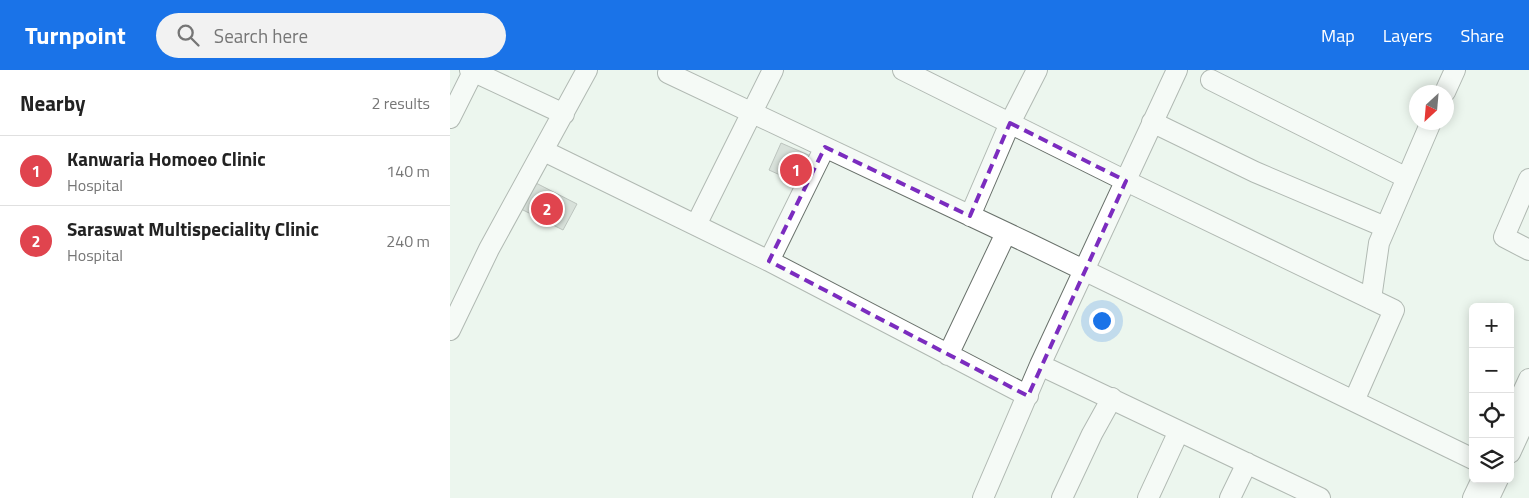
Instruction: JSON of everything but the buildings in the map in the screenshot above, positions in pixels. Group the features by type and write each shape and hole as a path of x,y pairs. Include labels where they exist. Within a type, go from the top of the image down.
{"street":[{"path":"450,118 473,70 564,114"},
{"path":"450,330 489,250 587,70"},
{"path":"696,225 773,70"},
{"path":"970,216 1010,123 1038,70"},
{"path":"983,498 1040,366 1177,70"},
{"path":"1448,85 1454,70"},
{"path":"907,71 1126,181 1394,310 1354,401"},
{"path":"668,73 1006,232 1469,457"},
{"path":"1210,80 1407,178"},
{"path":"1152,122 1255,172 1385,228"},
{"path":"1371,299 1379,243 1428,130"},
{"path":"770,262 825,147"},
{"path":"544,151 770,262 1028,396"},
{"path":"1529,180 1504,237 1529,250"},
{"path":"948,355 1006,232"},
{"path":"1040,366 1112,398 1312,496"},
{"path":"1514,411 1529,379"},
{"path":"1062,498 1092,434 1112,398"},
{"path":"1514,444 1529,412"},
{"path":"1148,498 1180,431"},
{"path":"1230,498 1247,463"},
{"path":"1473,498 1480,483"},
{"path":"1490,498 1496,483"}],"highlighted area":[{"path":"1010,123 1126,181 1028,396 769,261 825,147 970,216"}],"place":[{"name":"Kanwaria Homoeo Clinic","path":"796,170"},
{"name":"Saraswat Multispeciality Clinic","path":"547,209"}]}
